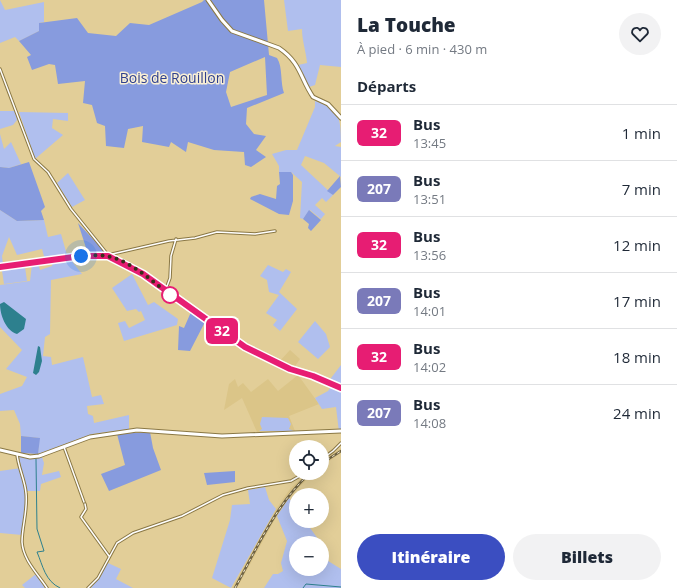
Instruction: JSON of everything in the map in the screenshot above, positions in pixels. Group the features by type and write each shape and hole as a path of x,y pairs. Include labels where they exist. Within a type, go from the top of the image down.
{"street":[{"path":"208,0 232,31 286,52 299,68 313,97 328,104 341,118"},
{"path":"0,69 34,159 48,172 71,209 108,256 136,270 245,347 286,367 341,388"},
{"path":"0,267 81,256 108,256 176,239 190,239 217,232 255,234 275,231"},
{"path":"165,291 170,278 171,256 176,239"},
{"path":"0,447 1,450 30,457 39,456 90,436 137,430 210,436 341,431"},
{"path":"329,454 341,443"},
{"path":"64,446 86,509 81,517 109,556"},
{"path":"18,454 26,494 27,510 22,542 26,556 47,588"},
{"path":"88,588 98,578 109,556 119,541 140,530 182,516 231,492 255,486 291,482 294,480"}],"shaded area":[{"path":"0,0 5,10 44,2 44,22 39,23 39,31 19,41 15,37 0,43"},
{"path":"284,0 341,0 341,67 320,65 315,85 309,87 298,65 307,63 302,29 288,31"},
{"path":"315,101 329,107 334,111 339,121 341,142 335,146 341,147 341,177 324,163 305,156 301,165 333,195 326,202 322,198 315,205 325,214 321,219 310,210 303,219 300,218 302,182 291,172 279,172 279,166 272,154 286,150 297,150 315,107"},
{"path":"0,111 15,111 17,120 13,125 0,129"},
{"path":"19,112 68,113 68,121 53,119 52,128 63,135 35,159"},
{"path":"0,134 4,149 11,142 21,164 9,168 0,167"},
{"path":"68,173 85,200 72,207 57,183"},
{"path":"0,210 17,221 44,220 48,237 61,234 67,255 45,260 42,249 17,255 9,237 2,256 3,264 0,264"},
{"path":"70,259 82,274 51,280 50,334 45,337 43,356 51,357 52,365 83,357 92,397 101,395 104,404 87,406 88,414 93,416 94,423 129,415 129,429 92,434 38,454 39,438 21,436 20,424 14,410 0,411 0,394 22,386 27,377 6,369 22,350 0,327 0,285 30,281 32,264 38,263 40,270 52,266 53,261"},
{"path":"268,265 283,272 286,269 291,272 279,292 297,309 280,331 273,325 277,320 266,313 279,295 269,292 267,280 260,276"},
{"path":"25,267 27,281 4,284 2,271"},
{"path":"132,274 148,305 154,302 178,319 177,325 124,341 118,323 125,321 129,328 145,320 141,311 139,312 136,309 127,311 112,288"},
{"path":"4,302 26,319 24,329 17,334 10,330 2,318 0,304"},
{"path":"315,321 326,334 330,347 318,359 298,342"},
{"path":"38,346 40,347 42,361 39,372 36,375 33,373"},
{"path":"290,350 300,359 293,369 278,363"},
{"path":"341,365 341,432 339,432 336,407 322,409 315,398 328,391 333,384 328,382"},
{"path":"298,375 319,404 289,416 295,431 257,432 242,398 224,410 229,384 235,379 238,387 243,383 251,392 268,379 278,391"},
{"path":"262,417 288,418 291,424 289,429 294,431 259,431 262,429 260,424"},
{"path":"341,448 341,453 329,461 329,456"},
{"path":"19,456 32,458 42,457 44,463 42,475 59,471 61,477 41,484 40,491 27,491 22,535 0,533 0,471 21,468"},
{"path":"300,480 306,480 299,488 291,488"},
{"path":"265,487 269,500 276,509 231,588 212,578 230,520 232,505 250,504 248,490"},
{"path":"289,490 289,498 274,521 237,588 232,588 276,509"},
{"path":"289,498 289,528 310,528 316,536 289,536 289,576 329,576 329,562 341,569 341,588 264,588 273,574 278,574 283,571 281,563 287,541 277,516"},
{"path":"108,563 121,569 116,579 133,588 91,588"},
{"path":"36,574 45,588 25,588 22,585"}],"green space":[{"name":"Bois de Rouillon","path":"204,0 264,0 269,55 277,58 279,62 284,93 247,108 246,124 254,134 266,136 256,150 266,157 251,167 245,165 244,152 214,150 188,142 186,152 171,142 169,147 142,142 143,126 128,129 124,148 106,146 105,126 97,123 92,105 83,103 85,81 58,84 55,65 49,64 32,70 27,57 31,55 19,41 39,31 39,23 77,18 88,33 116,36 130,23 149,25","holes":["265,57 267,95 231,107 226,92 230,72"]},
{"path":"29,162 45,207 41,211 44,220 17,221 0,210 0,167 9,168"},
{"path":"279,172 291,172 293,175 293,201 289,215 279,214 250,199 251,197 260,194 276,199 277,186 280,184"},
{"path":"340,176 341,187 333,195 327,191"},
{"path":"309,210 321,220 311,231 308,228 309,224 303,219"},
{"path":"78,223 105,252 105,254 88,254"},
{"path":"191,312 205,322 190,351 178,350 179,326 184,328"},
{"path":"150,432 153,448 161,470 109,491 101,474 125,465 117,434"},
{"path":"21,436 40,438 38,454 21,453"},
{"path":"235,471 235,482 207,485 204,473"}],"waterway":[{"path":"36,459 37,529 44,551 37,552 48,577 60,588"},
{"path":"303,588 306,584 341,587"}],"railway":[{"path":"329,459 341,451"},
{"path":"235,588 259,542 277,512 303,480"}],"bus line":[{"name":"32","path":"0,267 81,256 108,256 143,274 245,347 290,369 313,376 341,388"}],"route":[{"path":"81,256 103,255 113,258 143,274 170,295"}]}
